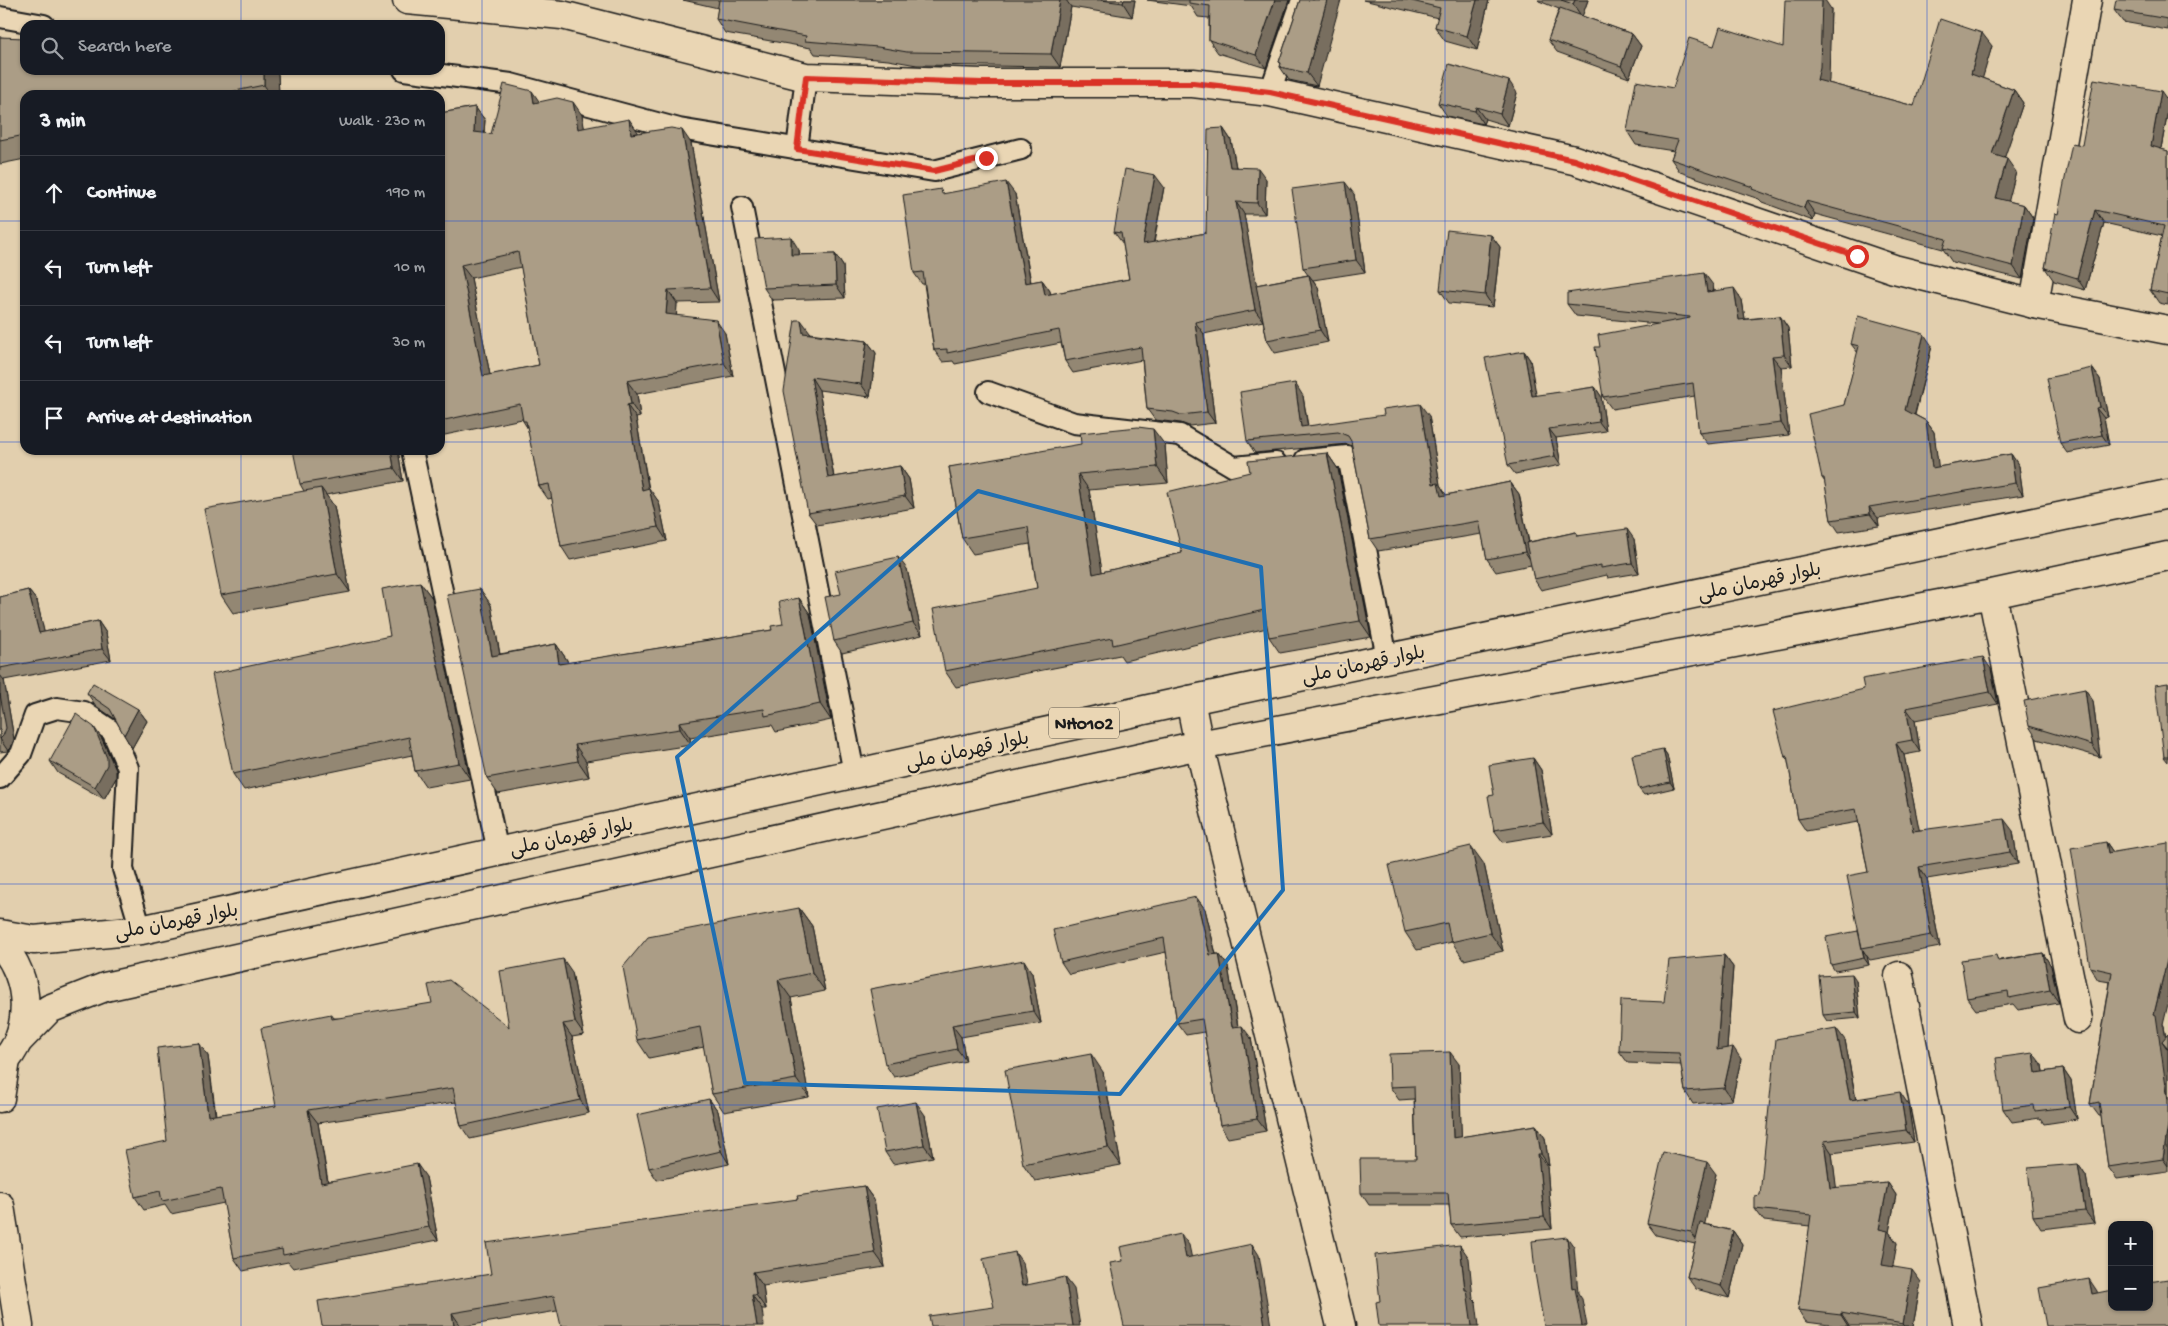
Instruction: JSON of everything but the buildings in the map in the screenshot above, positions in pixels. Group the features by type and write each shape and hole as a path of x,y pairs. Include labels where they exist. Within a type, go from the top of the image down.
{"main road":[{"path":"407,0 562,15 806,77 982,83 1193,83 1270,92 1574,160 1894,269 2034,304 2168,330"},
{"path":"2034,304 2087,0"},
{"name":"بلوار قهرمان ملی","path":"0,934 34,940 141,930 1190,700 2168,494"},
{"name":"NH0102","path":"8,1056 49,1009 105,986 1199,744 1992,594 2168,556"},
{"path":"1992,594 2078,1019"},
{"path":"1190,700 1199,744 1341,1326"},
{"path":"0,944 10,954 22,982 25,1012 8,1056 0,1098"},
{"path":"1899,976 1968,1326"},
{"path":"0,1206 19,1326"}],"lane":[{"path":"1270,92 1302,0"},
{"path":"0,17 20,21"},
{"path":"442,75 511,84 679,129 934,171 1021,149"},
{"path":"797,149 806,77"},
{"path":"742,207 854,773"},
{"path":"988,392 1074,423 1180,435 1234,468 1348,456 1387,658"},
{"path":"413,455 498,852"},
{"path":"0,778 21,754 35,715 57,708 84,712 112,731 128,768 123,869 141,930"}],"highlighted area":[{"path":"978,491 1261,567 1283,890 1120,1094 745,1083 677,757"}],"route":[{"path":"986,158 934,171 797,149 806,77 982,83 1193,83 1270,92 1574,160 1857,256"}]}
